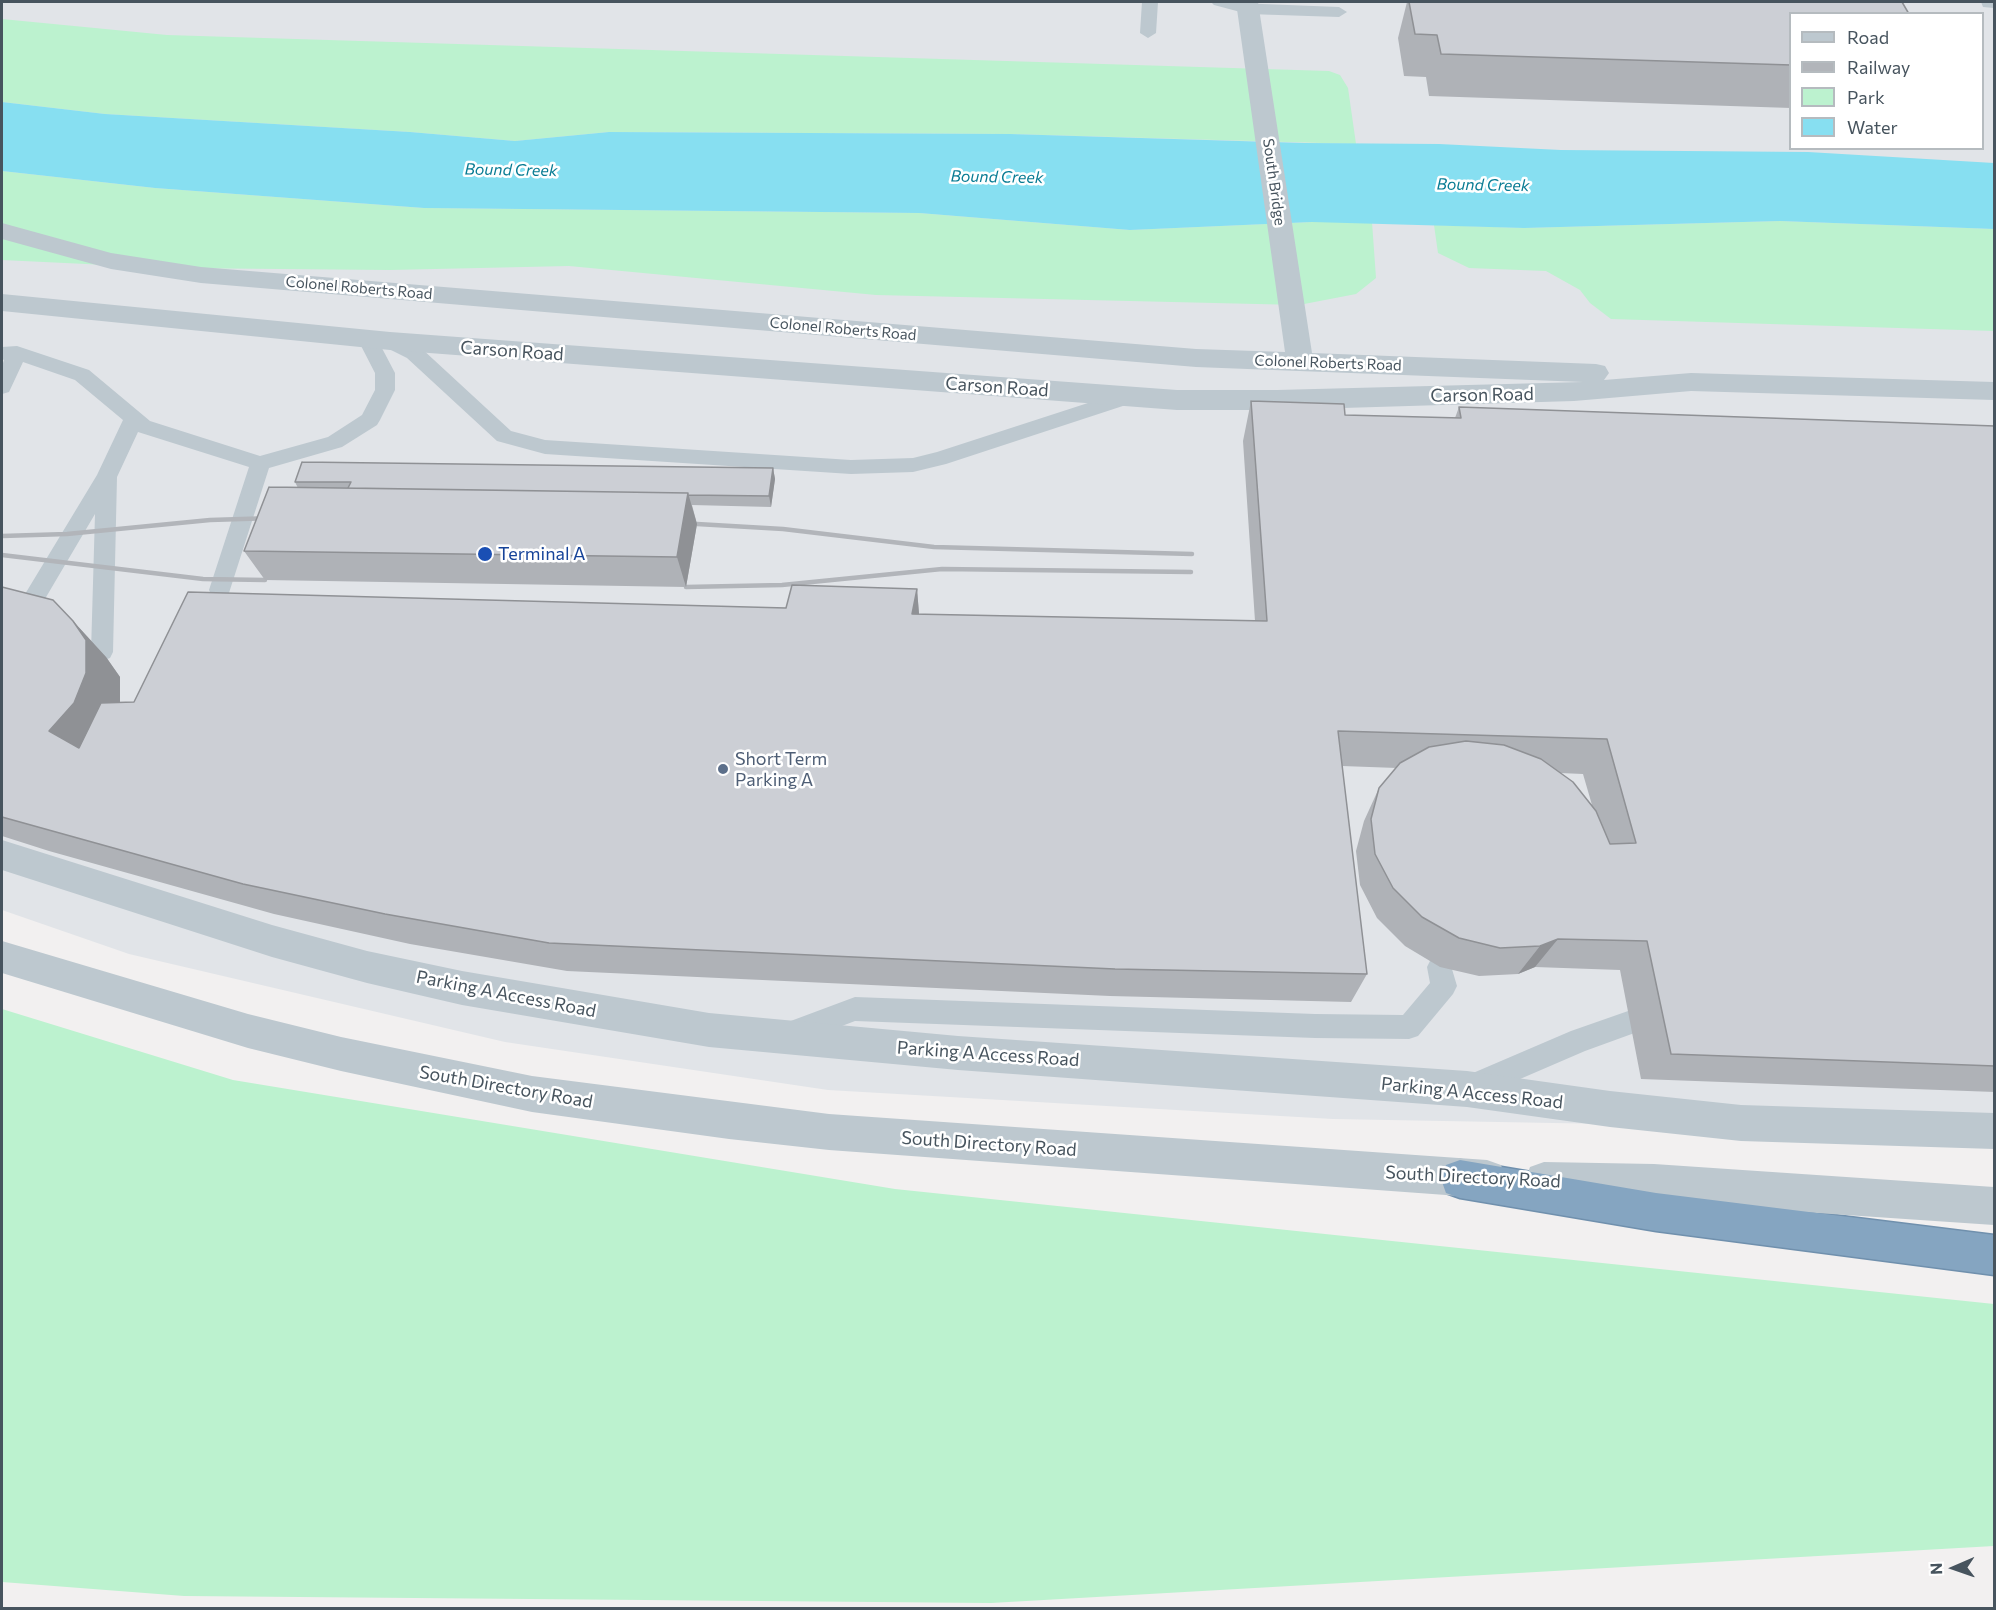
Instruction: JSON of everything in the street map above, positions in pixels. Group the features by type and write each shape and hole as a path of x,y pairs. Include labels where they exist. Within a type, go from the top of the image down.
{"highway":[{"path":"1460,1179 1656,1212 1995,1255"}],"street":[{"name":"South Bridge","path":"1247,5 1300,362"},
{"name":"Colonel Roberts Road","path":"2,231 130,265 201,274 1196,357 1570,371 1691,382"},
{"name":"Carson Road","path":"2,303 379,339 1128,397 1266,400 1562,393 1691,382 1995,391"},
{"name":"Parking A Access Road","path":"2,855 272,941 367,966 462,988 710,1030 780,1038 1467,1089 1610,1110 1741,1123 1995,1131"},
{"name":"South Directory Road","path":"2,957 260,1034 362,1059 532,1094 729,1121 829,1132 1460,1179 1654,1183 1995,1206"}],"lane":[{"path":"1148,33 1150,2"},
{"path":"1219,2 1339,12"},
{"path":"379,339 414,353 504,436 545,447 841,466 914,465 939,459 1128,397"},
{"path":"2,387 9,353 82,375 143,426 260,463 335,442 370,420 385,390 385,373 379,339"},
{"path":"21,620 107,477 134,418"},
{"path":"220,590 260,463"},
{"path":"102,652 107,477"},
{"path":"780,1038 855,1009 1315,1026 1409,1027 1444,986 1440,967"},
{"path":"1467,1089 1580,1040 1631,1023"}],"shaded area":[{"path":"2,2 1994,2 1994,1131 1333,1119 828,1090 505,1042 129,954 2,910"}],"green space":[{"path":"2,19 167,35 1329,71 1340,75 1348,88 1356,144 1010,134 609,132 515,141 410,132 105,114 2,102"},
{"path":"2,171 155,188 424,208 919,213 1130,230 1312,222 1372,222 1376,278 1356,294 1299,305 876,295 569,266 390,270 170,268 2,260"},
{"path":"1780,221 1994,229 1994,331 1611,319 1590,303 1580,290 1546,271 1469,268 1438,253 1434,225 1524,228"},
{"path":"2,1009 233,1080 895,1189 1994,1304 1994,1546 991,1603 184,1596 2,1582"}],"water":[{"name":"Bound Creek","path":"2,102 105,114 410,132 515,141 609,132 1010,134 1305,143 1439,144 1561,150 1808,152 1994,163 1994,229 1780,221 1524,228 1312,222 1130,230 919,213 424,208 155,188 2,171"}],"building":[{"path":"1409,2 1902,2 1908,12 1789,12 1789,65 1441,54 1437,35 1415,34"},
{"name":"Short Term Parking A","path":"1251,401 1344,404 1345,415 1461,418 1459,407 1995,426 1995,1066 1671,1054 1647,941 1558,939 1540,946 1500,948 1459,938 1422,917 1393,888 1375,854 1371,819 1379,788 1400,763 1429,747 1466,741 1504,745 1541,759 1573,782 1596,811 1610,844 1636,843 1607,739 1338,731 1367,974 1115,969 549,943 385,914 243,884 2,817 2,587 53,600 73,621 86,640 86,673 74,703 49,731 79,748 101,703 134,702 188,592 786,608 792,585 917,589 912,614 1267,621"},
{"path":"302,462 773,468 769,496 688,495 688,493 348,488 351,482 295,482"},
{"path":"269,487 688,493 677,557 244,551"}],"railway":[{"path":"2,536 67,534 210,520 274,518"},
{"path":"697,524 783,529 934,547 1192,554"},
{"path":"2,555 203,579 265,580"},
{"path":"686,587 782,585 942,569 1191,572"}],"place":[{"name":"Terminal A","path":"485,554"},
{"name":"Short Term Parking A","path":"723,769"}]}
